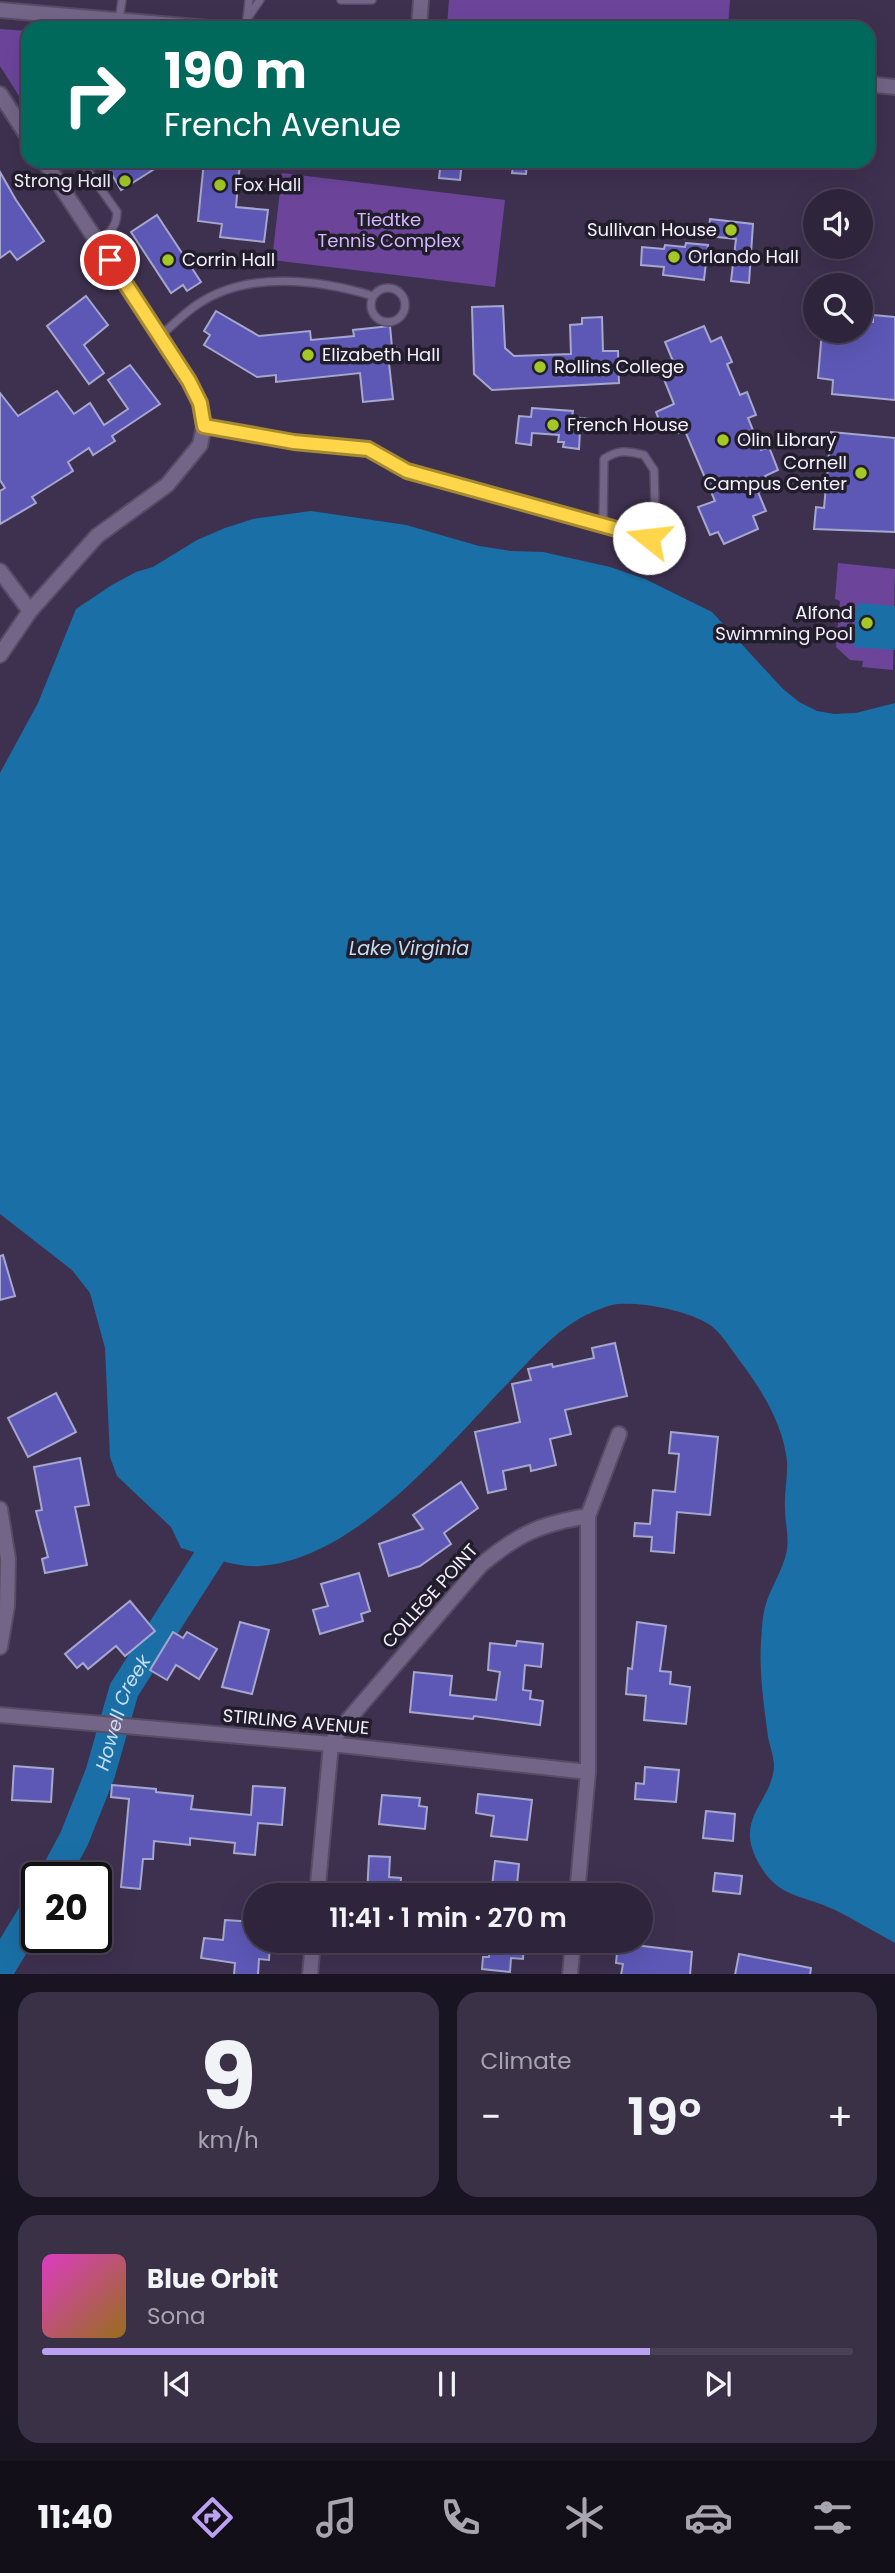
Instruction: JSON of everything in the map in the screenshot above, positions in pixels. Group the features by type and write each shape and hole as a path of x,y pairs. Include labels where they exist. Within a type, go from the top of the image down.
{"street":[{"path":"420,21 421,0"},
{"path":"0,10 69,21"},
{"path":"107,21 130,21"},
{"path":"875,85 895,87"},
{"path":"0,94 21,122"},
{"path":"0,655 30,611 97,536 167,485 200,445 204,426 200,403 189,381 49,168"},
{"path":"0,571 5,587 30,611"},
{"path":"578,1883 588,1772 588,1516 619,1434"},
{"path":"0,1509 8,1559 7,1606 0,1647"},
{"name":"COLLEGE POINT","path":"331,1744 341,1728 481,1565 507,1543 534,1529 588,1516"},
{"name":"STIRLING AVENUE","path":"0,1715 331,1744 588,1772"},
{"path":"318,1883 331,1744"},
{"path":"310,1974 312,1953"},
{"path":"570,1974 572,1953"}],"lane":[{"path":"119,20 122,0"},
{"path":"246,21 249,0"},
{"path":"248,21 260,0"},
{"path":"341,0 372,0"},
{"path":"86,168 117,212 117,222 108,235 97,242"},
{"path":"160,336 197,304 242,285 292,282 348,288 373,296"},
{"path":"384,288 396,289 404,297 403,314 394,321 377,319 371,309 373,296 384,288"},
{"path":"204,426 294,442 368,449 407,471 603,525 656,538 654,470 644,455 624,450 604,459 603,525"}],"green space":[{"path":"449,0 730,0 728,21 447,21"},
{"path":"0,29 21,30 21,99 0,66"},
{"name":"Tiedtke Tennis Complex","path":"282,173 505,200 495,287 272,260"},
{"name":"Alfond Swimming Pool","path":"838,563 895,569 893,670 862,667 863,661 850,660 836,647 840,601 835,599"}],"water":[{"name":"Lake Virginia","path":"311,511 406,525 479,546 543,552 610,567 645,579 712,612 783,689 799,702 817,711 834,714 856,713 895,703 895,1943 835,1910 782,1889 765,1873 751,1845 752,1820 768,1788 774,1764 764,1701 761,1642 765,1607 787,1550 787,1461 781,1433 762,1393 715,1329 686,1314 639,1304 614,1305 586,1315 545,1345 428,1467 364,1522 331,1543 296,1559 260,1566 240,1565 181,1548 171,1527 117,1476 110,1457 105,1348 90,1293 72,1270 0,1214 0,773 38,703 76,609 112,585 136,572 153,567 197,540 225,528 253,519"},
{"name":"Alfond Swimming Pool","path":"857,603 895,606 895,650 853,647"}],"building":[{"path":"108,168 156,168 121,190"},
{"name":"Fox Hall","path":"203,168 240,168 236,207 268,210 264,242 220,237 222,224 198,221"},
{"path":"440,168 461,168 460,180 439,178"},
{"path":"513,168 526,168 526,174 512,173"},
{"path":"0,172 44,241 17,260 10,251 0,258"},
{"name":"Corrin Hall","path":"157,215 201,282 187,291 183,285 171,293 131,232"},
{"path":"710,219 753,224 749,283 731,281 736,239 708,236"},
{"name":"Orlando Hall","path":"686,243 708,245 704,280 663,275 664,267 641,265 642,247 664,249 665,245 685,247"},
{"path":"86,296 108,325 84,345 104,373 89,384 47,326"},
{"path":"503,306 505,348 514,356 571,354 570,325 582,324 582,318 602,317 603,351 618,351 619,383 492,390 474,374 472,307"},
{"name":"Elizabeth Hall","path":"216,311 259,336 310,331 311,340 354,336 353,330 390,326 397,362 389,363 393,399 363,402 360,373 276,382 276,375 257,377 204,345 210,335 204,331"},
{"path":"873,315 895,317 895,400 832,394 833,380 818,378 821,343 873,343"},
{"name":"Olin Library","path":"704,326 711,342 721,337 732,362 727,364 740,395 747,392 756,415 748,418 761,450 769,447 778,470 765,476 770,487 758,492 766,511 753,516 758,529 724,544 718,532 710,535 698,507 715,501 685,431 679,433 675,425 663,430 656,412 674,404 659,367 673,361 665,342"},
{"path":"130,365 160,404 112,436 115,441 93,455 89,448 68,462 73,471 32,497 36,503 0,524 0,491 5,488 0,480 0,393 18,416 57,391 74,414 90,403 104,425 128,409 108,380"},
{"name":"French House","path":"532,408 573,411 572,417 590,419 588,432 580,431 579,449 563,447 564,442 558,442 559,435 532,433 531,445 516,443 519,416 531,417"},
{"name":"Cornell Campus Center","path":"831,432 895,438 895,532 814,529 816,507 824,508"},
{"path":"3,1255 15,1296 0,1300 0,1256"},
{"path":"615,1343 627,1396 565,1410 571,1434 550,1439 556,1465 531,1471 530,1465 503,1471 506,1489 488,1493 475,1432 520,1422 512,1384 531,1380 528,1369 552,1364 553,1367 594,1358 592,1348"},
{"path":"56,1393 76,1432 28,1457 8,1418"},
{"path":"671,1432 718,1437 710,1515 677,1512 674,1553 651,1551 652,1537 634,1536 635,1523 650,1524 653,1490 675,1492 679,1454 669,1453"},
{"path":"80,1458 89,1505 75,1507 87,1565 45,1573 42,1559 48,1557 36,1511 42,1510 34,1467"},
{"path":"461,1482 478,1508 444,1533 451,1544 420,1566 389,1576 379,1544 423,1529 413,1515"},
{"path":"359,1573 370,1611 361,1614 363,1621 320,1634 313,1610 328,1606 321,1584"},
{"path":"130,1601 155,1631 125,1656 116,1646 88,1669 83,1663 77,1668 65,1654"},
{"path":"240,1622 269,1630 252,1694 222,1687"},
{"path":"637,1622 666,1626 660,1671 671,1672 670,1684 690,1687 686,1724 644,1720 646,1696 626,1694 628,1668 632,1669"},
{"path":"173,1632 183,1638 187,1632 217,1649 199,1679 176,1665 167,1680 150,1670"},
{"path":"517,1641 543,1644 541,1667 525,1665 523,1690 531,1691 530,1699 543,1701 540,1725 474,1716 473,1719 410,1712 414,1672 452,1676 450,1695 496,1700 500,1672 488,1670 490,1643 516,1646"},
{"path":"14,1766 53,1769 51,1802 12,1800"},
{"path":"645,1767 679,1770 676,1802 635,1799 636,1783 644,1784"},
{"path":"112,1785 193,1796 191,1809 251,1815 253,1786 285,1788 282,1825 258,1823 255,1855 234,1853 235,1843 190,1838 190,1845 154,1841 153,1859 143,1859 140,1889 121,1887 129,1799 111,1797"},
{"path":"478,1794 532,1800 527,1840 491,1836 494,1816 476,1813"},
{"path":"382,1795 420,1798 419,1806 427,1807 425,1829 379,1824"},
{"path":"706,1811 735,1814 733,1841 703,1838"},
{"path":"369,1856 390,1857 389,1877 401,1878 401,1883 368,1883"},
{"path":"495,1861 519,1864 517,1883 492,1883"},
{"path":"715,1873 742,1876 740,1894 713,1891"},
{"path":"225,1920 243,1921 243,1953 269,1953 269,1960 259,1959 258,1974 234,1974 235,1963 201,1958 204,1938 223,1940"},
{"path":"653,1947 692,1952 690,1974 621,1974 623,1964 616,1963 617,1953 653,1953"},
{"path":"489,1953 523,1953 523,1959 511,1958 510,1972 482,1969 483,1957 489,1957"},
{"path":"739,1954 811,1968 810,1974 735,1974"}],"waterway":[{"name":"Howell Creek","path":"62,1862 74,1839 100,1774 124,1690 230,1524"},
{"name":"Howell Creek","path":"0,1968 21,1933"}],"place":[{"name":"Strong Hall","path":"125,181"},
{"name":"Fox Hall","path":"220,185"},
{"name":"Sullivan House","path":"731,230"},
{"name":"Orlando Hall","path":"674,257"},
{"name":"Corrin Hall","path":"168,260"},
{"name":"Elizabeth Hall","path":"308,355"},
{"name":"Rollins College","path":"540,367"},
{"name":"French House","path":"553,425"},
{"name":"Olin Library","path":"723,440"},
{"name":"Cornell Campus Center","path":"861,473"},
{"name":"Alfond Swimming Pool","path":"867,623"}],"route":[{"path":"110,260 189,381 200,403 204,426 294,442 368,449 407,471 649,538"}]}
